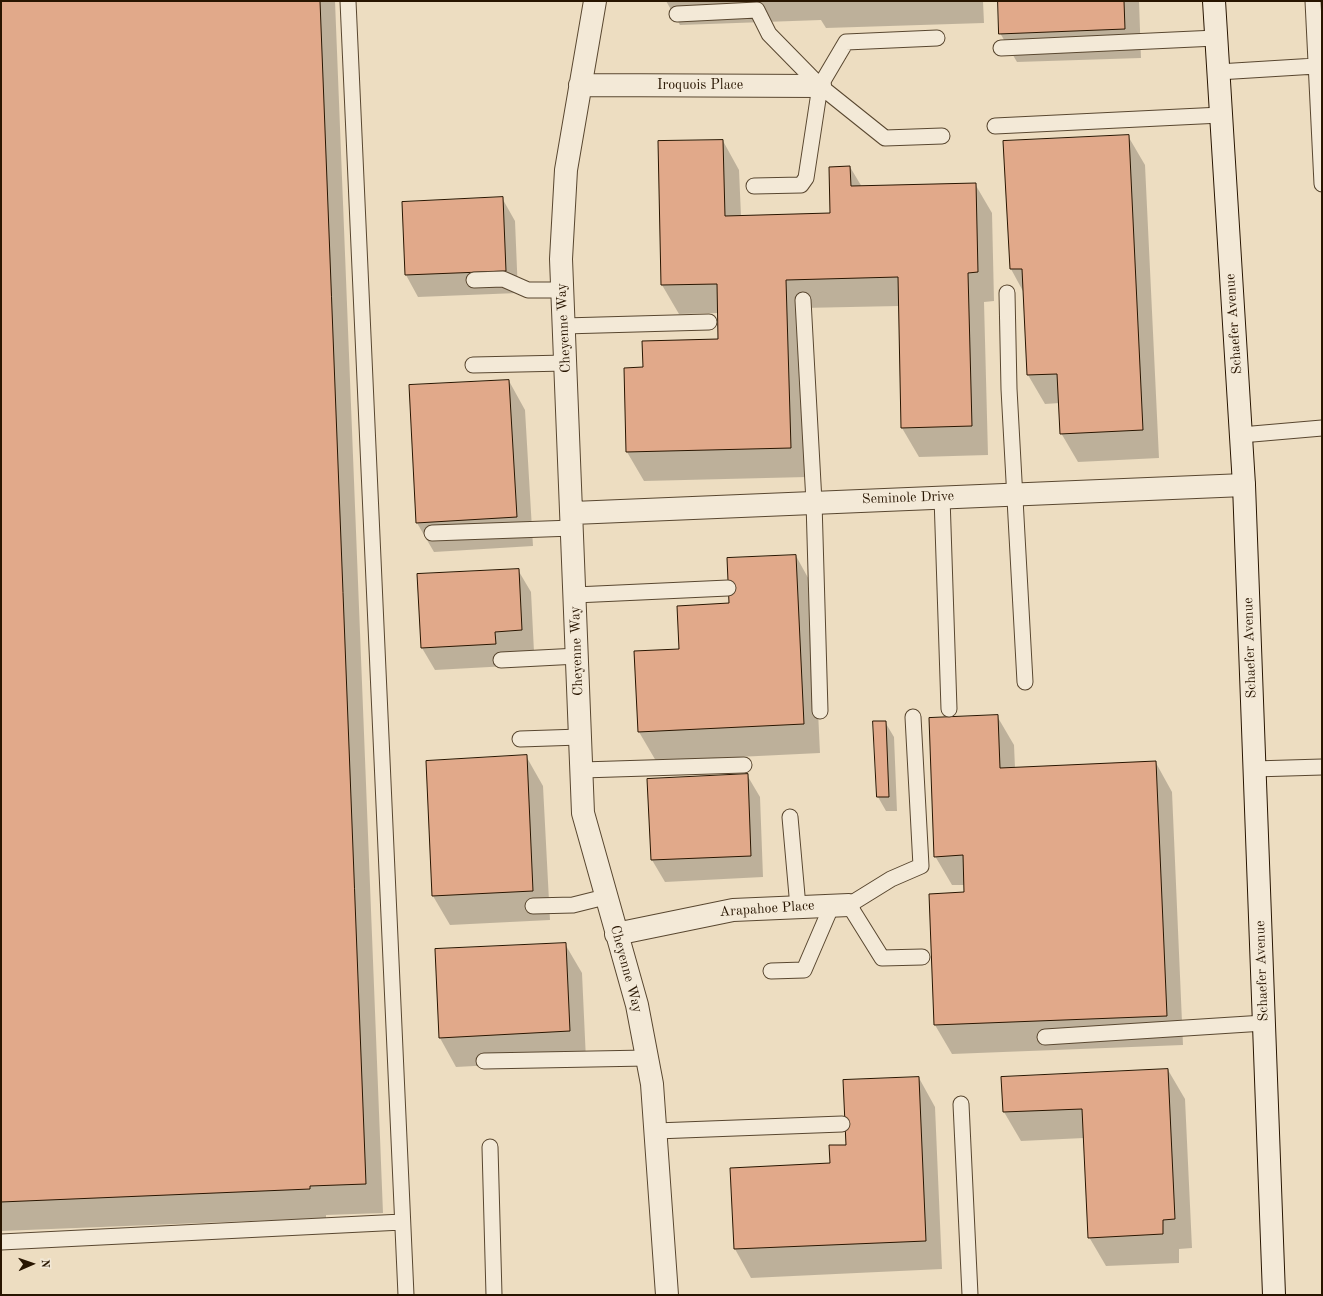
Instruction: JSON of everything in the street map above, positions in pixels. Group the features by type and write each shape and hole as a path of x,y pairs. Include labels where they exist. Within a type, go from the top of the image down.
{"street":[{"name":"Cheyenne Way","path":"595,1 566,170 561,259 573,520 583,813 636,1005 652,1084 667,1295"},
{"name":"Schaefer Avenue","path":"1214,1 1244,485 1274,1295"},
{"name":"Iroquois Place","path":"580,85 820,86"},
{"name":"Seminole Drive","path":"573,520 814,502 1244,485"},
{"name":"Arapahoe Place","path":"616,934 733,910 840,905"}],"lane":[{"path":"348,1 406,1295"},
{"path":"1313,1 1322,184"},
{"path":"677,14 757,10 769,34 820,86 885,138 942,136"},
{"path":"754,186 801,185 806,178 820,86 846,42 937,38"},
{"path":"1001,48 1216,38"},
{"path":"1218,72 1316,66"},
{"path":"994,126 1221,115"},
{"path":"474,280 503,279 528,290 562,290"},
{"path":"1007,293 1009,389 1025,682"},
{"path":"803,300 814,502 820,711"},
{"path":"564,326 709,322"},
{"path":"473,365 566,363"},
{"path":"1241,435 1322,428"},
{"path":"942,497 949,709"},
{"path":"432,533 573,520"},
{"path":"575,596 728,588"},
{"path":"501,660 578,656"},
{"path":"771,971 804,970 840,905 891,879 921,866 913,717"},
{"path":"520,739 580,737"},
{"path":"582,770 744,765"},
{"path":"1254,769 1322,767"},
{"path":"790,817 798,907"},
{"path":"533,906 573,905 606,897"},
{"path":"840,905 882,958 922,957"},
{"path":"1045,1037 1264,1023"},
{"path":"484,1061 647,1058"},
{"path":"961,1104 970,1295"},
{"path":"656,1131 842,1124"},
{"path":"490,1148 494,1295"},
{"path":"1,1242 402,1222"}],"building":[{"path":"1,1 320,1 366,1184 310,1186 310,1189 1,1202"},
{"path":"998,1 1124,1 1125,29 999,34"},
{"path":"1129,135 1143,430 1060,434 1057,374 1027,375 1022,269 1010,269 1003,141"},
{"path":"723,140 725,216 830,213 829,167 850,166 851,186 976,183 978,272 968,273 972,426 901,428 898,277 786,280 791,448 626,452 624,368 643,367 642,341 718,339 717,284 661,285 658,141"},
{"path":"503,197 506,271 405,275 402,202"},
{"path":"509,380 517,517 416,523 409,385"},
{"path":"796,555 804,724 638,732 634,651 679,649 677,606 729,603 727,558"},
{"path":"519,569 522,630 495,632 496,644 421,648 417,574"},
{"path":"998,715 1000,768 1156,761 1167,1016 934,1025 929,894 964,892 963,855 934,857 929,718"},
{"path":"873,721 886,721 889,797 877,797"},
{"path":"527,755 533,891 432,896 426,761"},
{"path":"748,774 751,856 651,860 647,779"},
{"path":"566,943 570,1031 439,1038 435,949"},
{"path":"1168,1069 1175,1219 1163,1220 1163,1234 1088,1238 1082,1109 1003,1112 1001,1077"},
{"path":"919,1077 926,1241 734,1249 730,1168 830,1163 829,1145 846,1145 843,1080"}]}
